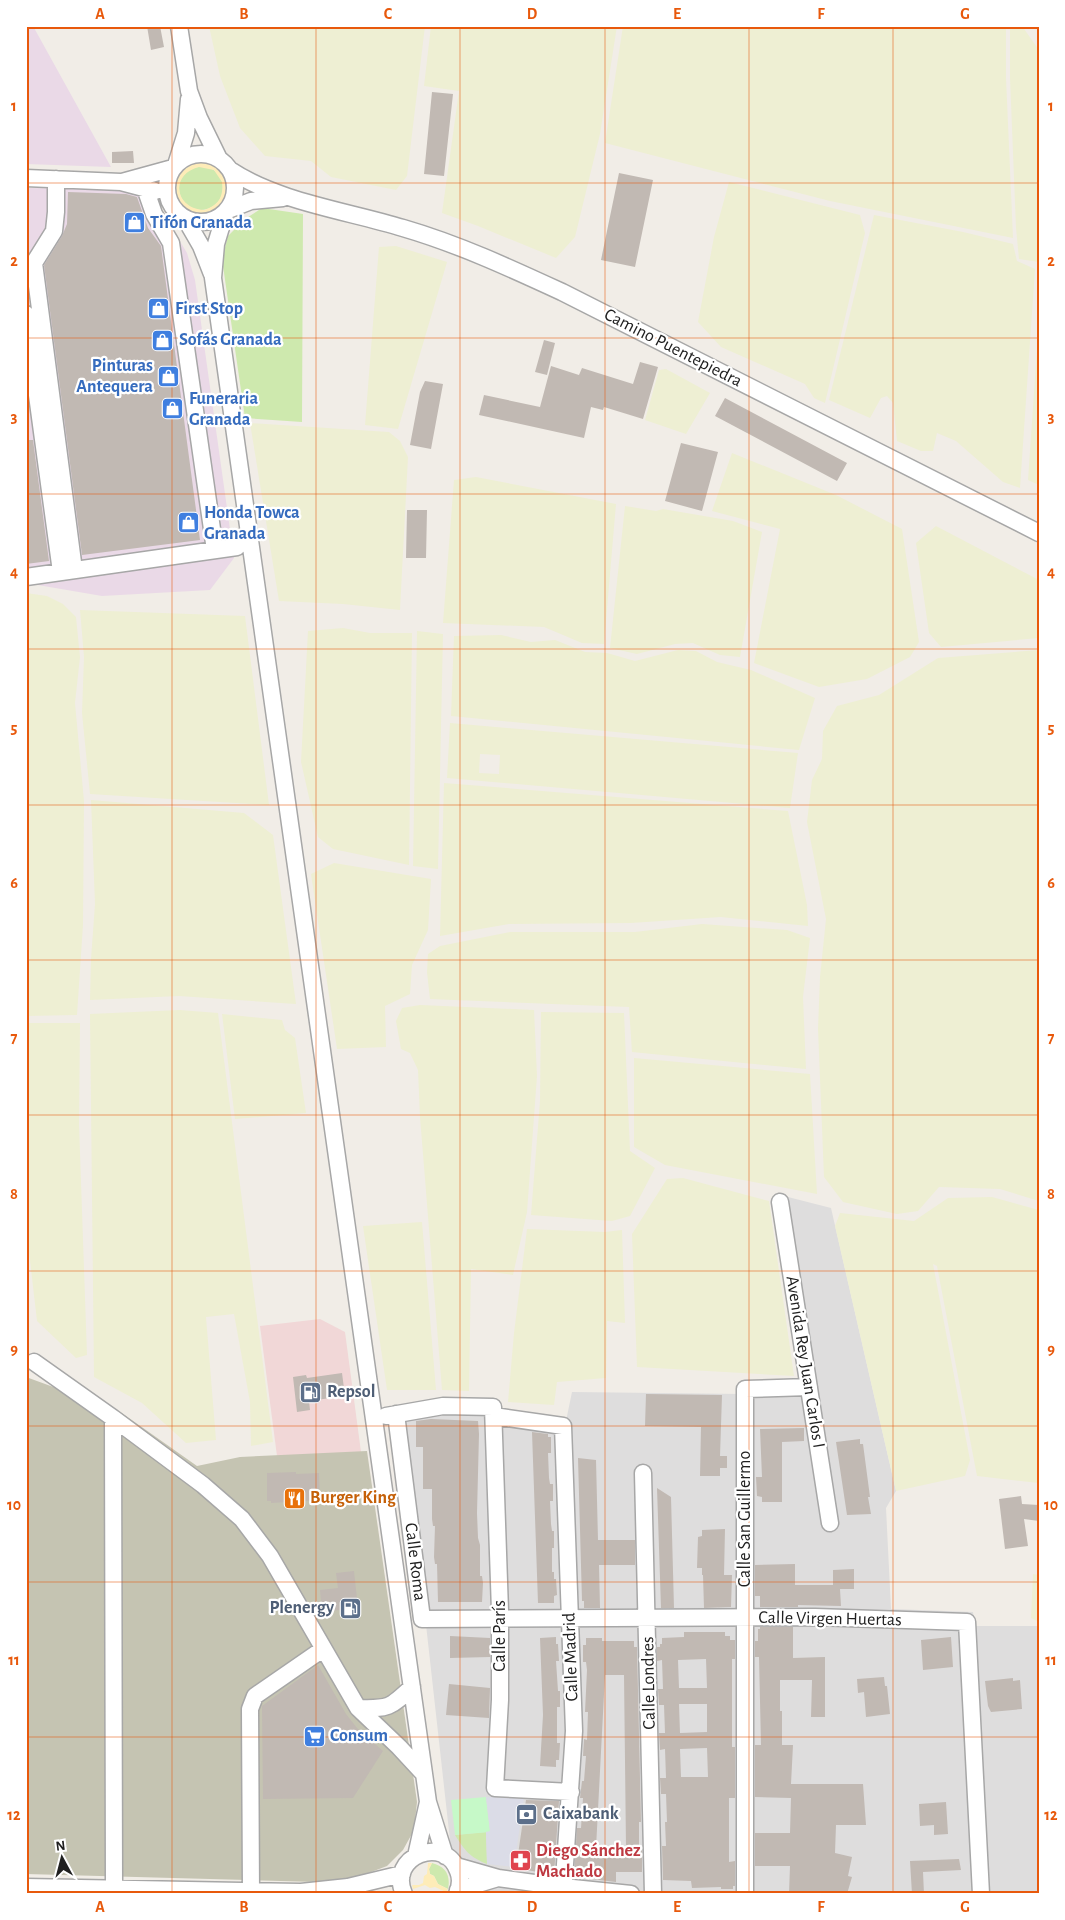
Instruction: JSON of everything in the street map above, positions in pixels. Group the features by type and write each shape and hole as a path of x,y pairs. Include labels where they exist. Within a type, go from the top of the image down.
{"street":[{"path":"179,26 189,91 198,118 235,180 236,190 234,201 226,212 216,220 206,223 186,220"},
{"path":"189,91 186,133 167,181 167,195 174,209 186,220 201,246 213,278 428,1802 450,1861 460,1880 458,1892 498,1878"},
{"path":"121,182 174,166 189,156 199,154 209,155 225,164"},
{"name":"Camino Puentepiedra","path":"225,164 257,186 293,198 404,228 487,258 562,292 1039,534"},
{"path":"26,178 121,182 167,195"},
{"path":"56,179 54,231 34,263 68,571"},
{"path":"145,188 154,214 171,243 215,550"},
{"name":"Camino Puentepiedra","path":"226,212 251,201 293,198"},
{"path":"213,278 216,244 226,212"},
{"path":"26,314 68,571"},
{"path":"26,577 237,547"},
{"name":"Avenida Rey Juan Carlos I","path":"780,1202 830,1522"},
{"path":"34,1362 203,1485 242,1519 270,1556 358,1708 424,1774"},
{"name":"Calle San Guillermo","path":"745,1894 745,1389 809,1387"},
{"path":"373,1418 443,1406 494,1412"},
{"name":"Calle Madrid","path":"494,1412 563,1426 574,1731 563,1890"},
{"name":"Calle París","path":"494,1412 500,1619 500,1700 495,1788 570,1792"},
{"name":"Calle Roma","path":"396,1414 422,1619"},
{"path":"113,1418 114,1889"},
{"path":"380,1464 402,1461"},
{"name":"Calle Londres","path":"643,1473 653,1894"},
{"name":"Calle Virgen Huertas","path":"422,1619 815,1617 966,1622 981,1894"},
{"path":"251,1892 250,1709 255,1696 323,1649"},
{"path":"358,1708 380,1709 393,1706 412,1687"},
{"path":"416,1856 428,1802"},
{"path":"404,1894 401,1883 405,1866 416,1856 426,1852 436,1852 450,1861 498,1878 563,1890 631,1894"},
{"path":"26,1887 305,1893 348,1887 402,1874"}],"shaded area":[{"path":"26,26 33,26 111,167 26,164"},
{"path":"209,26 425,26 407,176 396,190 331,177 311,161 265,156 240,128 220,76"},
{"path":"431,26 617,26 600,134 575,237 556,258 442,213 459,91 424,86"},
{"path":"623,26 1006,26 1006,78 1013,238 830,201 605,143"},
{"path":"1010,26 1022,26 1039,50 1039,262 1019,259 1010,78"},
{"path":"729,182 860,215 865,233 825,403 814,398 805,384 721,347 698,322 714,237"},
{"path":"26,188 134,189 158,205 187,253 195,280 234,558 210,590 102,596 26,583"},
{"path":"874,215 963,232 1013,244 1017,261 1035,269 1020,488 1003,482 956,441 937,433 933,451 921,451 897,441 893,403 887,396 881,398 870,418 829,400"},
{"path":"396,246 447,262 398,429 365,425 379,247"},
{"path":"1039,320 1039,485 1028,480"},
{"path":"666,369 710,393 686,434 645,420 659,370"},
{"path":"250,423 389,432 400,441 408,457 400,610 343,604 279,601"},
{"path":"732,453 836,495 902,529 919,642 910,657 867,679 819,687 754,663 780,529 712,511"},
{"path":"476,477 616,504 604,644 582,643 544,627 443,623 454,480"},
{"path":"625,506 656,511 663,509 733,521 762,532 740,657 720,655 693,643 675,644 637,654 610,648"},
{"path":"936,526 1039,580 1039,638 941,647 929,633 916,543"},
{"path":"26,593 47,596 63,604 76,617 80,657 75,703 84,801 83,925 77,1015 26,1016"},
{"path":"80,610 245,616 269,805 90,794 82,713 84,657"},
{"path":"343,628 370,633 412,633 409,865 333,849 318,837 301,762 308,631"},
{"path":"417,631 443,634 438,869 413,866"},
{"path":"501,635 531,642 555,640 585,652 607,653 635,661 678,650 696,651 717,662 751,670 815,698 799,750 451,716 454,636"},
{"path":"1039,650 1039,1201 1000,1189 939,1187 918,1211 897,1214 843,1202 824,1177 818,1029 820,977 826,919 807,822 812,780 822,759 823,731 837,706 879,695 938,658"},
{"path":"450,723 798,753 790,808 447,778","holes":["480,754 500,755 499,774 479,773"]},
{"path":"444,783 788,811 807,905 808,926 721,917 631,923 509,924 440,936"},
{"path":"91,800 244,813 273,835 296,1004 179,996 90,1000 95,904"},
{"path":"334,863 431,879 428,930 412,965 410,994 385,1006 386,1047 337,1049 311,874"},
{"path":"702,924 787,930 810,938 803,997 806,1069 632,1052 629,1007 430,999 427,972 428,954 440,946 510,932 635,932"},
{"path":"420,1005 534,1010 537,1076 527,1212 513,1275 471,1269 469,1391 442,1390 420,1117 418,1070 410,1053 401,1049 396,1021 402,1008"},
{"path":"180,1010 218,1013 273,1442 251,1446 250,1402 234,1314 206,1317 216,1440 186,1443 142,1403 94,1377 90,1014"},
{"path":"541,1012 624,1013 630,1151 655,1168 630,1216 612,1221 531,1215 540,1101"},
{"path":"222,1014 282,1020 285,1030 295,1038 306,1113 235,1119"},
{"path":"26,1023 80,1023 79,1124 87,1355 76,1358 37,1321 26,1226"},
{"path":"634,1058 810,1074 817,1194 665,1165 634,1147"},
{"path":"683,1178 769,1201 794,1376 637,1367 632,1234 667,1179"},
{"path":"788,1197 831,1208 896,1491 886,1508 891,1609 973,1612 975,1626 1039,1626 1039,1894 456,1894 403,1418 484,1413 566,1421 572,1392 818,1395"},
{"path":"992,1197 1039,1210 1039,1483 977,1476 937,1266 933,1264 970,1460 965,1476 896,1491 835,1226 840,1213 914,1221 948,1198"},
{"path":"422,1222 436,1390 387,1390 363,1226"},
{"path":"527,1229 605,1232 622,1230 625,1323 607,1321 606,1378 557,1382 554,1405 508,1402 514,1333"},
{"name":"Repsol","path":"320,1319 345,1332 361,1452 277,1456 260,1326"},
{"path":"26,1377 119,1411 197,1466 240,1457 367,1451 417,1802 414,1830 403,1850 387,1866 358,1877 316,1882 26,1874"},
{"path":"1033,1574 1039,1575 1039,1622 1031,1618"},
{"path":"486,1797 524,1798 514,1867 487,1864 486,1832 490,1831"}],"green space":[{"path":"201,166 213,170 219,176 223,188 219,200 213,206 201,210 189,206 183,200 179,188 183,176 189,170"},
{"path":"262,208 303,214 302,422 245,418 222,259 228,236 245,219"},
{"path":"486,1797 490,1832 455,1835 451,1800"},
{"path":"486,1832 487,1864 468,1853 455,1835"},
{"path":"432,1863 444,1869 448,1875 448,1889 438,1884 434,1876 430,1874 429,1869"}],"sand":[{"path":"200,162 215,167 226,176 229,183 228,197 221,208 208,215 196,215 187,211 180,204 176,185 180,175 188,167","holes":["199,167 214,170 222,182 222,192 219,200 213,206 204,210 194,208 186,203 179,190 183,176"]},
{"path":"428,1863 432,1863 429,1869 430,1874 434,1876 438,1884 448,1889 446,1892 425,1885 413,1889 412,1885 423,1883 424,1876 427,1874"}],"building":[{"path":"147,26 160,26 164,47 151,50"},
{"path":"432,92 453,94 444,176 424,174"},
{"path":"133,151 134,163 112,163 112,152"},
{"path":"619,173 653,180 635,267 601,260"},
{"path":"68,192 126,194 137,197 148,228 161,246 200,540 82,555 44,265 62,236 67,224"},
{"path":"544,340 555,343 547,375 535,372"},
{"path":"640,362 658,367 643,419 604,407 603,410 591,407 584,438 479,415 484,395 540,407 551,366 579,375 582,368 633,384"},
{"path":"425,381 443,384 431,449 410,445 420,392"},
{"path":"725,398 847,463 837,481 715,416"},
{"path":"26,440 33,440 49,561 26,564"},
{"path":"681,443 718,452 702,511 665,501"},
{"path":"407,510 427,510 426,558 406,558"},
{"path":"342,1373 345,1396 309,1401 310,1410 297,1412 293,1377 306,1375 307,1378"},
{"path":"646,1394 722,1395 720,1456 727,1456 727,1468 720,1468 720,1476 700,1476 701,1427 645,1426"},
{"path":"431,1419 478,1421 477,1513 480,1576 482,1576 483,1583 482,1602 438,1602 437,1564 435,1564 434,1557 435,1526 433,1526 432,1519 432,1489 423,1489 423,1447 416,1447 416,1421"},
{"path":"804,1428 804,1441 782,1442 782,1502 762,1502 762,1497 757,1496 756,1477 762,1477 760,1429"},
{"path":"532,1432 548,1434 548,1437 551,1437 551,1453 548,1453 549,1478 550,1484 553,1484 553,1501 550,1501 551,1524 552,1531 554,1531 552,1572 554,1572 554,1579 556,1579 557,1595 554,1596 554,1603 538,1603"},
{"path":"860,1439 860,1444 863,1444 871,1514 847,1515 836,1442"},
{"path":"578,1458 596,1460 598,1540 635,1540 635,1565 599,1565 600,1608 584,1608 584,1601 582,1601"},
{"path":"296,1472 296,1474 319,1473 320,1500 271,1503 271,1501 267,1501 267,1473"},
{"path":"657,1488 671,1497 674,1608 661,1608"},
{"path":"1021,1496 1022,1504 1039,1505 1039,1521 1024,1519 1028,1546 1005,1549 999,1499"},
{"path":"725,1529 724,1575 732,1575 731,1607 704,1608 702,1568 697,1568 698,1537 702,1536 702,1530"},
{"path":"795,1564 795,1585 833,1585 833,1570 854,1569 854,1589 840,1589 841,1606 798,1605 798,1607 760,1607 760,1596 755,1596 755,1565"},
{"path":"354,1571 358,1608 322,1612 320,1590 338,1588 336,1573"},
{"path":"760,1627 793,1627 793,1658 825,1657 825,1717 811,1717 812,1680 780,1680 782,1745 793,1745 791,1784 863,1784 866,1825 836,1825 835,1853 852,1857 848,1876 852,1877 847,1894 789,1894 790,1866 755,1866 755,1833 790,1833 791,1798 755,1797 755,1745 761,1745 759,1657 755,1657 755,1641 758,1641 758,1629"},
{"path":"684,1632 725,1632 725,1636 730,1636 730,1640 735,1640 735,1659 732,1659 732,1747 735,1747 735,1798 729,1798 729,1862 735,1861 735,1886 733,1886 733,1889 721,1889 721,1887 692,1888 691,1881 663,1880 662,1846 666,1846 665,1822 667,1822 666,1794 661,1794 660,1778 666,1778 665,1749 660,1750 659,1733 665,1733 664,1705 659,1705 658,1689 663,1689 662,1660 657,1661 657,1647 660,1647 660,1644 662,1644 662,1638 684,1637","holes":["706,1659 707,1688 679,1688 678,1660","679,1704 707,1704 707,1732 680,1733","707,1748 708,1777 681,1777 680,1749"]},
{"path":"450,1636 490,1638 490,1657 450,1658"},
{"path":"556,1637 559,1661 556,1661 558,1691 560,1691 560,1707 557,1707 557,1743 560,1743 559,1760 556,1760 556,1767 540,1766 543,1715 540,1638"},
{"path":"951,1637 953,1667 923,1670 921,1640"},
{"path":"586,1638 602,1638 602,1641 634,1641 634,1647 637,1647 641,1822 639,1822 639,1847 642,1847 642,1872 616,1872 616,1882 574,1877 577,1828 581,1828 583,1798 580,1798 582,1781 584,1781 586,1756 583,1756 584,1739 587,1740 588,1712 585,1712 587,1670 586,1662 583,1662 583,1645 586,1645","holes":["605,1675 624,1675 626,1847 596,1848"]},
{"name":"Consum","path":"318,1665 346,1714 357,1728 383,1751 353,1798 263,1799 262,1706"},
{"path":"884,1677 885,1686 887,1686 890,1714 866,1717 864,1692 858,1693 857,1679"},
{"path":"1013,1678 1013,1681 1020,1680 1022,1709 991,1712 988,1706 985,1681"},
{"path":"449,1684 490,1688 489,1718 446,1715"},
{"path":"526,1800 559,1801 554,1875 516,1868"},
{"path":"946,1802 948,1834 934,1835 934,1825 920,1826 919,1804"},
{"path":"959,1859 961,1870 923,1872 924,1894 912,1894 910,1861"}],"place":[{"name":"Tifón Granada","path":"134,223"},
{"name":"First Stop","path":"159,309"},
{"name":"Sofás Granada","path":"163,340"},
{"name":"Pinturas Antequera","path":"169,376"},
{"name":"Funeraria Granada","path":"173,409"},
{"name":"Honda Towca Granada","path":"188,523"},
{"name":"Repsol","path":"311,1392"},
{"name":"Burger King","path":"294,1498"},
{"name":"Plenergy","path":"350,1608"},
{"name":"Consum","path":"314,1736"},
{"name":"Caixabank","path":"527,1814"},
{"name":"Diego Sánchez Machado","path":"520,1861"}]}
